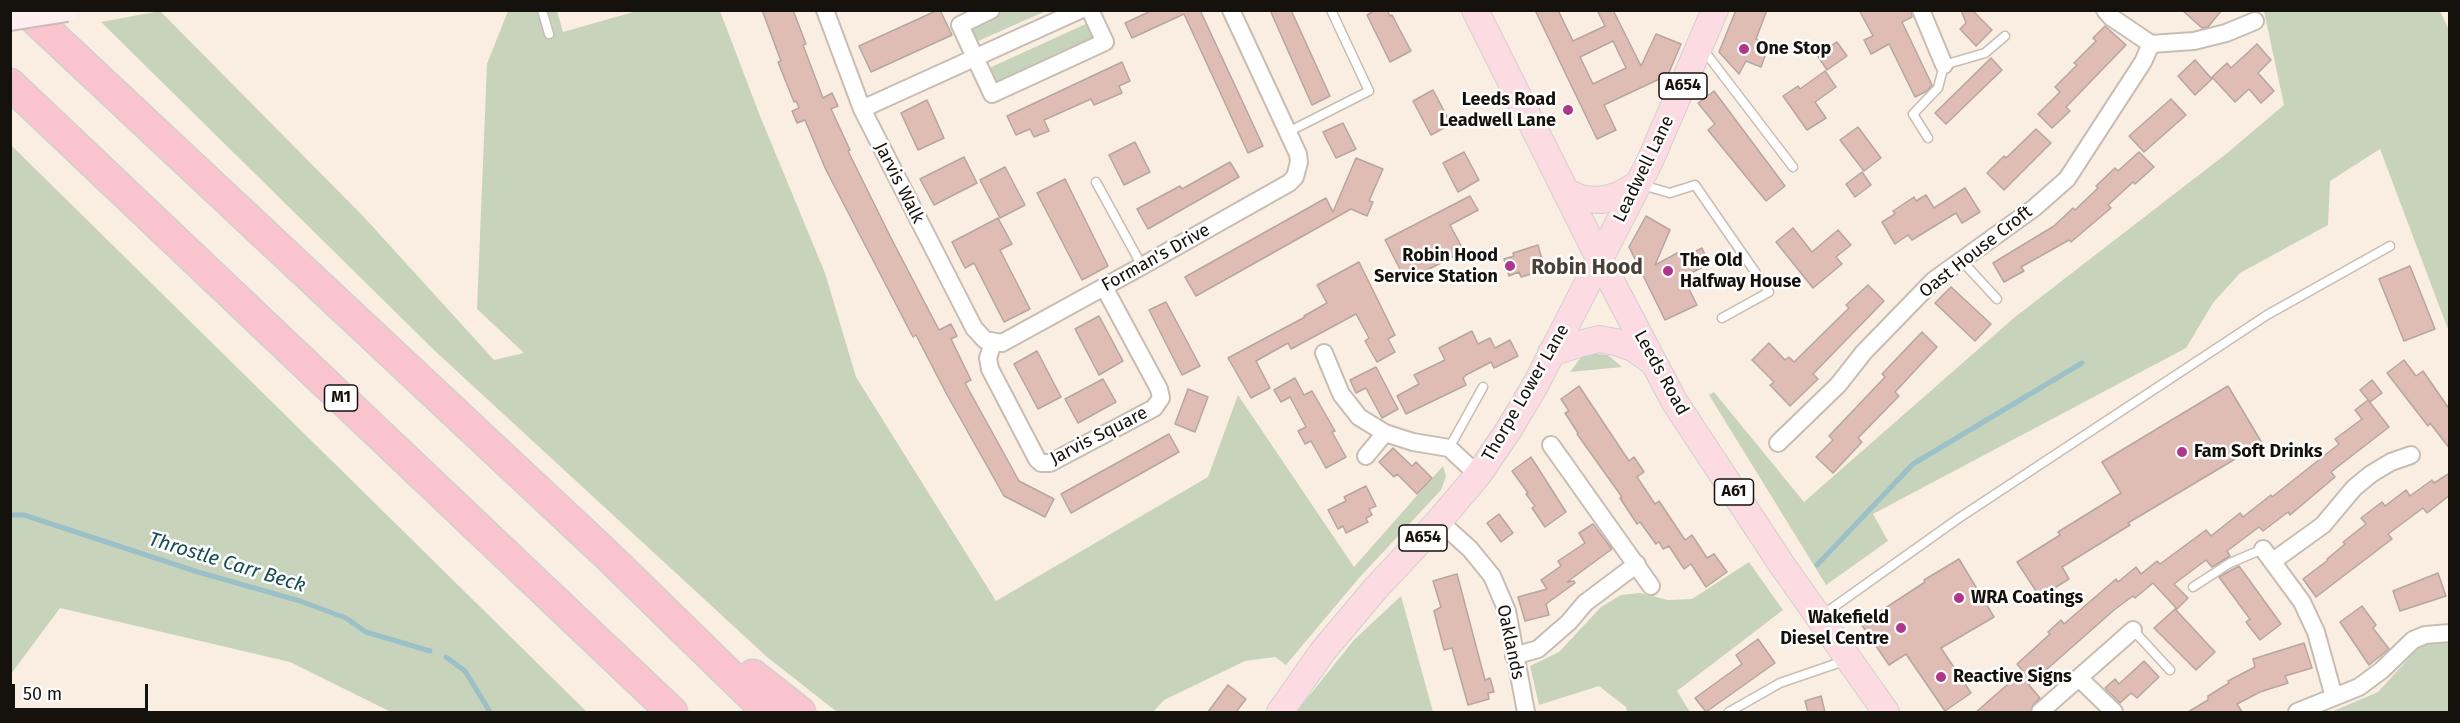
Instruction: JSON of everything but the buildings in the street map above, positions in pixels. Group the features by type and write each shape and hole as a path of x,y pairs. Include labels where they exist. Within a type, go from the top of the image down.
{"highway":[{"path":"25,10 607,555 768,712"},
{"name":"M1","path":"10,84 672,712"},
{"path":"607,555 800,712"}],"main road":[{"name":"Leeds Road","path":"1475,10 1600,260 1674,401 1819,618 1886,712"},
{"name":"Leadwell Lane","path":"1600,260 1638,184 1715,10"},
{"path":"1565,191 1582,199 1602,200 1619,195 1638,184"},
{"name":"Thorpe Lower Lane","path":"1280,712 1323,651 1376,588 1439,521 1478,475 1508,431 1600,260"},
{"path":"1551,354 1599,339 1633,348 1653,362"}],"street":[{"path":"10,19 67,10"},
{"name":"Jarvis Walk","path":"825,10 862,109 974,328 985,340 993,343"},
{"path":"991,10 960,25 992,94 1105,42 1090,10"},
{"path":"862,109 1080,10"},
{"path":"1232,10 1288,132"},
{"path":"1921,10 1944,65"},
{"path":"2105,10 2111,17 2151,44 2194,41 2226,33 2255,21"},
{"name":"Oast House Croft","path":"1778,443 1838,385 1864,352 1934,280 2034,208 2067,179 2143,62 2151,44"},
{"name":"Forman's Drive","path":"993,343 1010,340 1289,183 1298,170 1298,154 1288,132"},
{"name":"Jarvis Square","path":"993,343 988,358 990,369 1037,459 1041,463 1050,463 1154,408 1161,398 1159,389 1104,287"},
{"path":"1324,353 1341,394 1359,417 1385,433 1413,442 1449,448 1478,475"},
{"path":"1366,456 1385,433"},
{"path":"1551,445 1651,586"},
{"path":"2334,697 2316,632 2302,603 2268,555 2323,525 2354,488 2371,474 2391,462 2411,455"},
{"name":"Oaklands","path":"1439,521 1470,549 1492,576 1507,611 1526,712"},
{"path":"1514,656 1538,649 1569,622 1584,603 1637,564"},
{"path":"2040,712 2133,630"},
{"path":"2297,712 2359,687 2371,679 2413,640 2424,635 2450,633"},
{"path":"2079,678 2114,712"}],"lane":[{"path":"542,10 549,34"},
{"path":"1288,132 1369,91 1331,10"},
{"path":"1928,138 1913,114 1938,88 1944,65 1985,53 2005,36"},
{"path":"1700,46 1793,167"},
{"path":"1096,182 1142,266"},
{"path":"1638,184 1670,193 1695,184 1769,292 1722,318"},
{"path":"1819,618 1959,518 2257,321 2390,246"},
{"path":"1961,260 1996,299"},
{"path":"1449,448 1483,387"},
{"path":"2193,587 2230,562 2268,555"},
{"path":"2133,630 2170,670"},
{"path":"1729,712 1780,683 1848,660"}],"green space":[{"path":"160,11 363,216 494,360 524,353 477,309 487,64 508,11 557,11 563,32 637,11 720,11 760,116 825,273 856,377 996,601 1208,477 1238,395 1354,567 1443,466 1446,476 1441,490 1359,578 1286,665 1275,657 1245,661 1164,700 1153,712 837,712 767,657 435,351 101,22"},
{"path":"1003,11 1046,11 976,42 969,26"},
{"path":"2264,11 2440,11 2450,32 2449,332 2380,149 2330,181 2328,225 2240,273 2213,303 2186,348 1873,514 1888,541 1826,585 1709,395 1714,392 1804,502 2015,317 2226,154 2284,105"},
{"path":"1088,23 1096,41 995,86 987,69"},
{"path":"10,145 587,712 391,712 290,662 60,608 11,674"},
{"path":"1589,353 1608,355 1622,367 1570,372 1581,357"},
{"path":"1749,562 1783,610 1677,691 1690,712 1627,712 1626,707 1599,686 1539,705 1530,666 1559,652 1601,607 1621,595 1640,593 1668,600 1692,599"},
{"path":"1401,596 1433,712 1296,712 1354,640"},
{"path":"2439,640 2449,642 2449,712 2331,712 2378,692 2420,646"}],"waterway":[{"path":"1817,565 1913,464 2082,363"},
{"name":"Throstle Carr Beck","path":"10,515 24,515 198,572 300,601 346,618 366,632 430,651"},
{"name":"Throstle Carr Beck","path":"446,657 465,671 490,712"}],"place":[{"name":"One Stop","path":"1744,49"},
{"name":"Leeds Road Leadwell Lane","path":"1568,110"},
{"name":"Robin Hood Service Station","path":"1510,266"},
{"name":"The Old Halfway House","path":"1668,271"},
{"name":"Fam Soft Drinks","path":"2182,452"},
{"name":"WRA Coatings","path":"1959,598"},
{"name":"Wakefield Diesel Centre","path":"1901,628"},
{"name":"Reactive Signs","path":"1941,677"}],"district":[{"name":"Robin Hood","path":"1587,268"}]}
